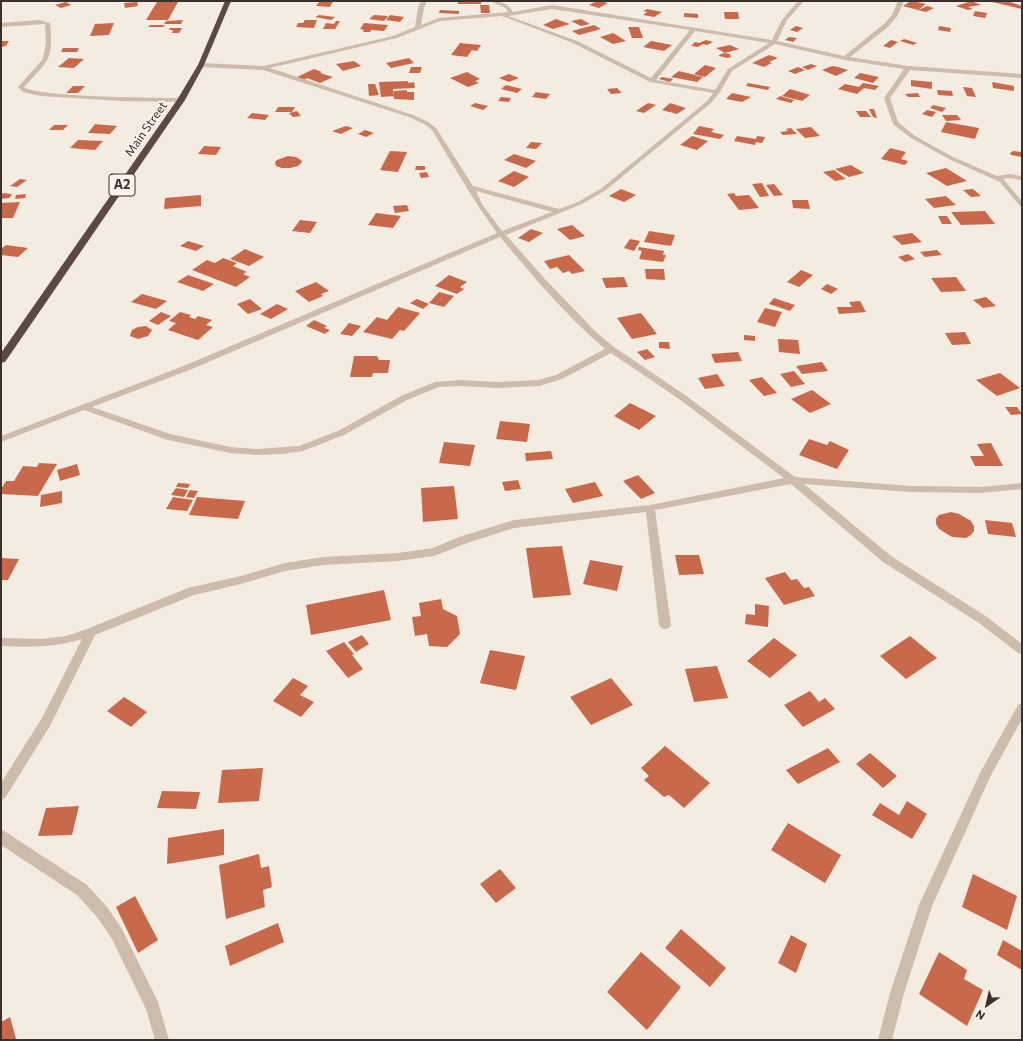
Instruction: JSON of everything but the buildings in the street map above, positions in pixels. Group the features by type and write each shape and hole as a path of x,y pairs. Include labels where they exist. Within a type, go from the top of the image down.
{"highway":[{"name":"Main Street","path":"1,360 181,100 201,65 228,1"}],"street":[{"path":"418,28 421,8 424,1"},
{"path":"493,1 508,7 512,14"},
{"path":"1,439 189,367 501,234 580,203 604,189 709,102 717,92 730,70 774,42 785,20 801,1"},
{"path":"845,58 876,35 895,16 900,1"},
{"path":"201,65 264,68 359,47 395,37 430,22 561,8 774,42 845,58 908,68 1022,76"},
{"path":"501,15 575,42 652,81 717,92"},
{"path":"1,25 39,22 47,23 49,42 46,59 21,87 25,91 41,94 120,99 181,100"},
{"path":"652,81 694,29"},
{"path":"264,68 392,110 426,123 434,129 471,187 479,204 501,234 594,335 611,349 682,397 793,480 887,559 984,620 1022,650"},
{"path":"908,68 888,98 895,123 913,137 952,158 1002,181 1022,205"},
{"path":"997,178 1009,176 1022,178"},
{"path":"471,187 558,211"},
{"path":"83,407 168,437 230,450 257,452 282,451 300,449 341,432 404,398 438,384 460,383 497,385 539,383 559,377 611,349"},
{"path":"1,642 41,643 66,640 91,632 192,591 285,567 323,561 398,558 434,552 471,537 514,524 650,508 793,480 911,489 981,490 1022,486"},
{"path":"650,508 665,625"},
{"path":"1,794 46,722 91,632"},
{"path":"885,1040 897,993 926,905 960,833 985,774 1022,708"},
{"path":"1,835 5,840 82,890 102,912 117,934 153,1007 162,1040"}]}
